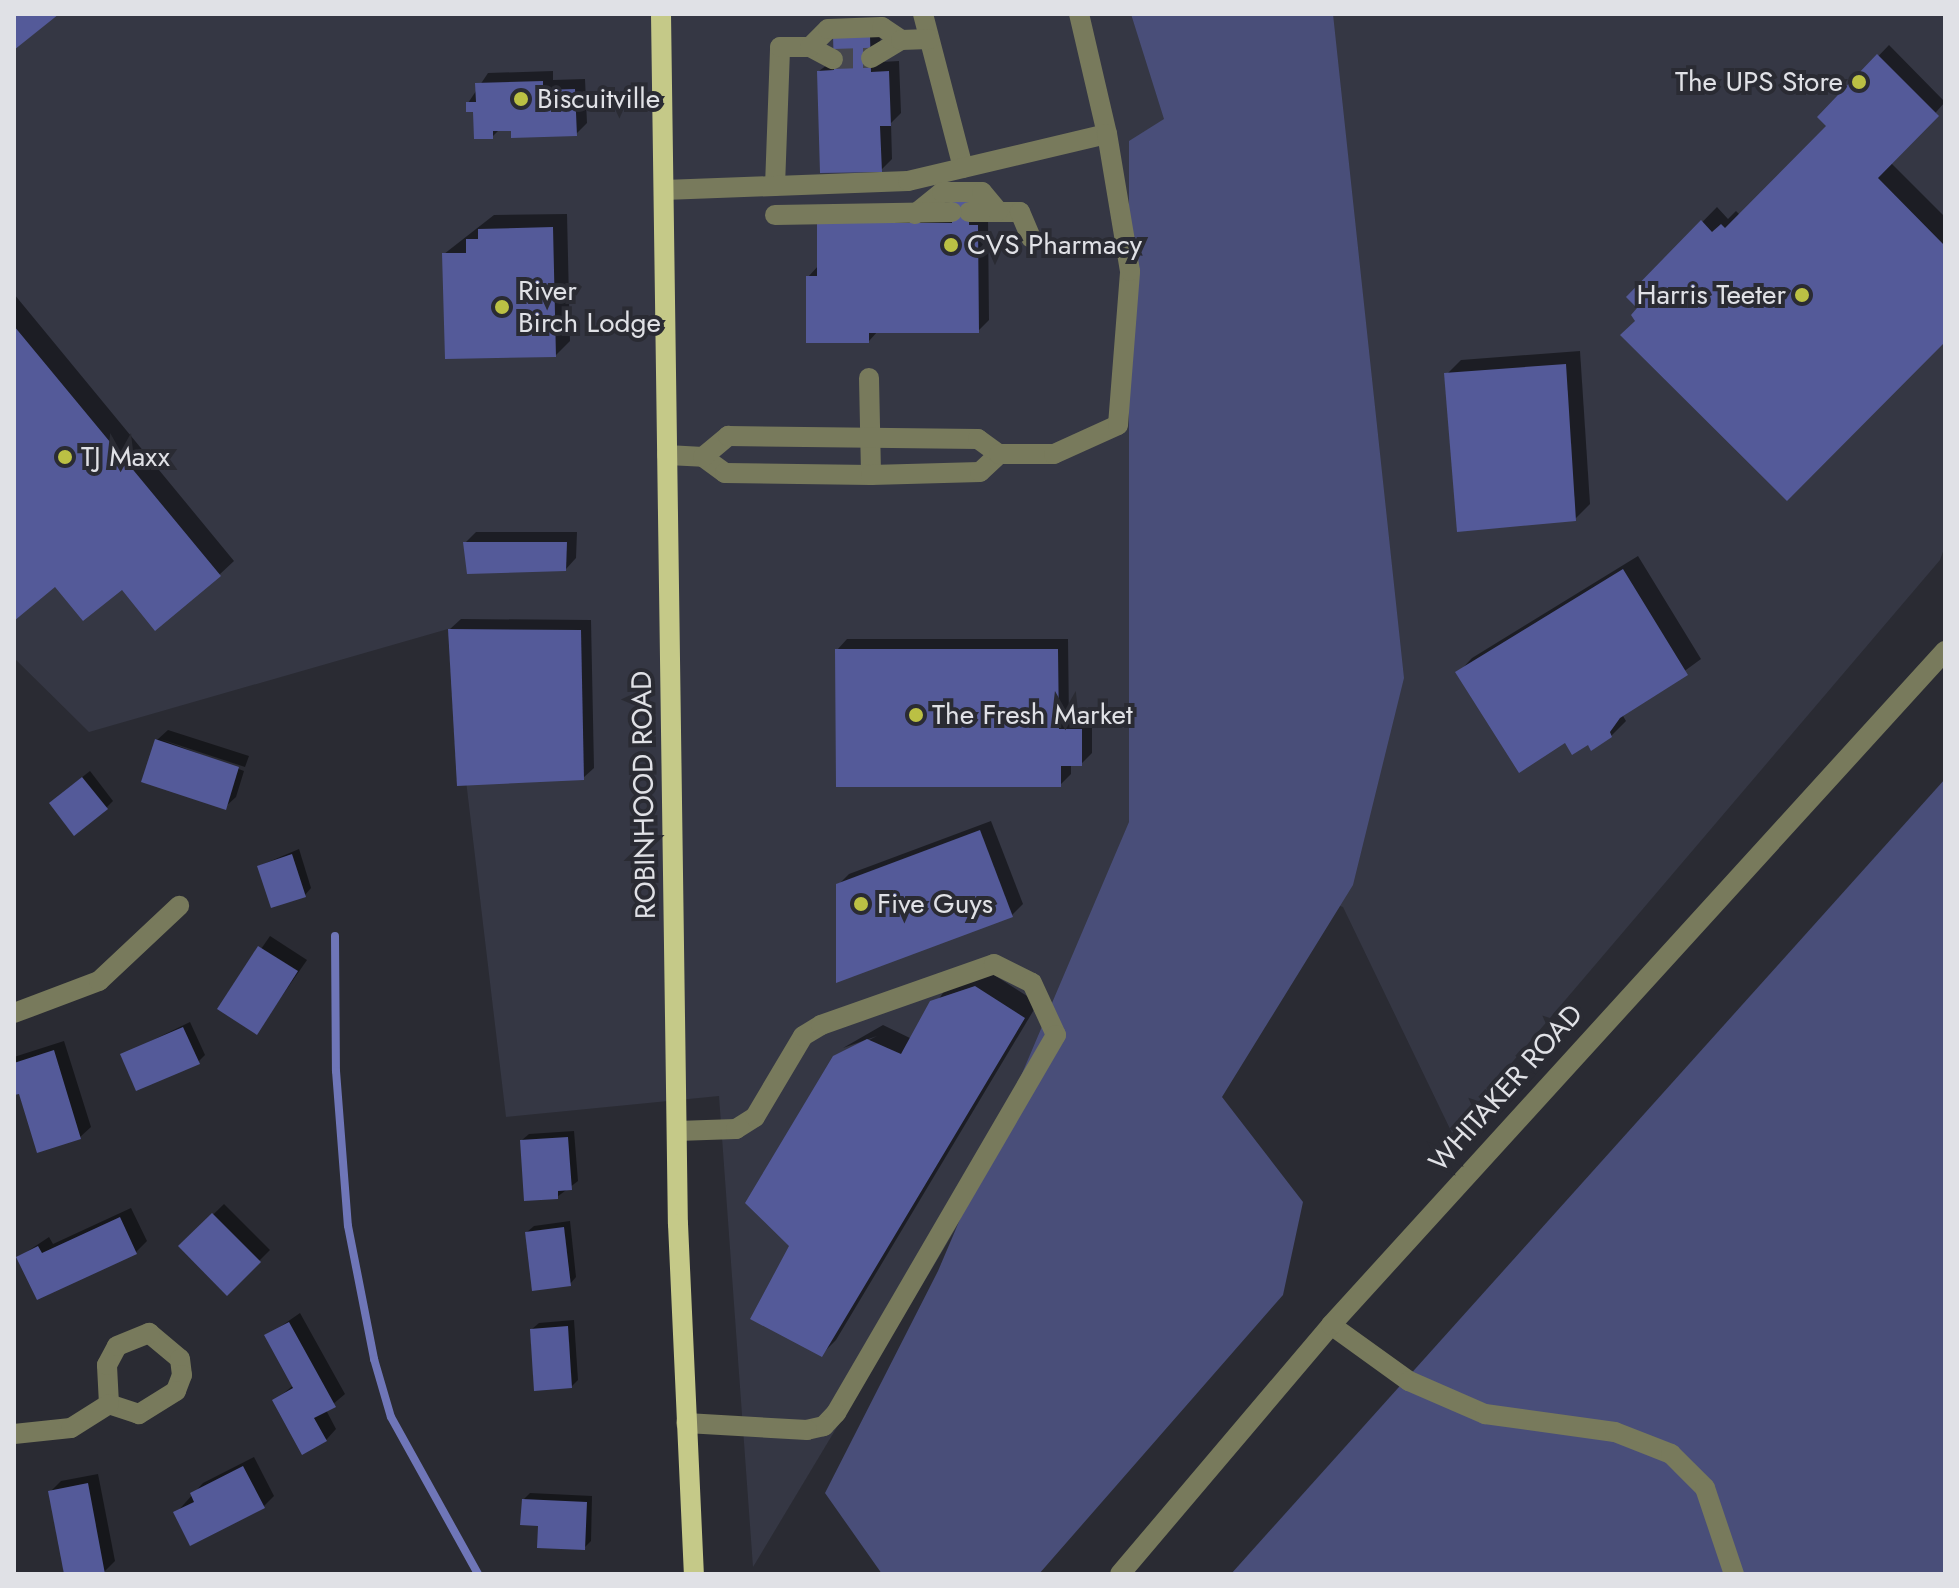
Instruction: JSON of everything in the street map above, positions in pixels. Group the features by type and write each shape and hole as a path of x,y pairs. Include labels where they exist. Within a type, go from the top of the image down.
{"main road":[{"name":"ROBINHOOD ROAD","path":"661,14 677,1131 694,1574"}],"street":[{"path":"923,14 963,168"},
{"path":"703,457 728,436 978,439 999,454 1054,454 1118,425 1130,271 1107,134 1079,14"},
{"path":"810,47 828,29 882,27 901,40"},
{"path":"871,58 901,40 929,39"},
{"path":"775,186 780,47 810,47 833,59"},
{"path":"664,190 908,181 1107,134"},
{"path":"915,214 942,192 982,192 998,211"},
{"path":"775,215 998,211 1023,214 1031,238"},
{"path":"869,378 871,475"},
{"path":"667,455 703,457 725,473 871,475 980,472 999,454"},
{"name":"WHITAKER ROAD","path":"1120,1574 1331,1325 1945,651"},
{"path":"14,1013 99,981 179,906"},
{"path":"677,1131 736,1129 755,1117 803,1036 821,1025 994,964 1032,983 1056,1035 836,1413 824,1426 807,1430 686,1423"},
{"path":"1331,1325 1409,1381 1485,1414 1615,1432 1671,1454 1705,1488 1734,1574"},
{"path":"14,1434 71,1428 109,1404"}],"shaded area":[{"path":"14,14 1945,14 1945,546 1940,560 1452,1133 1343,907 1182,852 753,1567 719,1096 506,1117 448,629 89,732 14,658"},
{"path":"1131,14 1333,14 1404,678 1353,885 1222,1097 1303,1202 1283,1295 1039,1574 882,1574 825,1493 938,1271 1129,822 1129,141 1164,119"},
{"path":"1945,779 1945,1574 1231,1574"}],"building":[{"path":"14,14 59,14 14,50"},
{"path":"870,35 871,72 889,71 891,126 880,126 882,172 820,173 817,71 834,70 833,36"},
{"path":"1877,54 1939,116 1878,178 1945,246 1945,342 1787,501 1620,335 1635,321 1631,315 1637,308 1626,297 1701,220 1712,232 1721,224 1725,228 1826,126 1817,117"},
{"path":"543,81 543,90 575,89 577,136 511,138 511,131 493,131 493,139 474,139 473,112 466,112 466,102 476,102 475,83"},
{"name":"CVS Pharmacy","path":"969,197 969,225 978,225 979,333 869,333 869,343 806,343 806,276 817,276 817,223 952,223 952,198"},
{"path":"553,227 556,357 445,359 442,253 466,253 466,239 478,239 478,229"},
{"path":"14,326 221,576 155,631 122,590 83,621 55,587 14,621"},
{"path":"1566,364 1576,521 1457,532 1444,373"},
{"path":"463,542 567,542 566,571 467,574"},
{"path":"1623,569 1688,675 1620,718 1610,732 1612,737 1591,751 1588,745 1572,755 1565,743 1519,773 1455,672"},
{"path":"448,629 581,630 584,780 457,786"},
{"path":"835,649 1058,649 1059,729 1082,729 1082,766 1061,766 1061,787 836,787"},
{"path":"155,739 239,767 226,810 141,782"},
{"path":"82,777 108,809 74,836 49,803"},
{"path":"980,830 1013,917 836,983 836,884"},
{"path":"292,854 306,897 271,908 257,866"},
{"path":"258,946 298,971 257,1035 217,1009"},
{"path":"975,986 1025,1018 822,1357 750,1319 789,1246 745,1203 833,1056 867,1039 901,1054 930,1001"},
{"path":"183,1027 200,1064 136,1091 120,1054"},
{"path":"54,1050 81,1139 37,1153 19,1094 14,1095 14,1063"},
{"path":"568,1137 572,1190 558,1191 558,1199 524,1201 520,1140"},
{"path":"212,1213 261,1262 227,1296 178,1246"},
{"path":"120,1217 137,1254 37,1300 16,1257 38,1246 42,1253"},
{"path":"564,1227 571,1286 532,1291 525,1232"},
{"path":"289,1322 336,1407 314,1418 327,1441 302,1455 272,1400 293,1388 264,1335"},
{"path":"568,1326 572,1388 534,1391 530,1329"},
{"path":"243,1466 265,1508 190,1546 173,1512 194,1502 190,1493"},
{"path":"88,1483 105,1574 64,1574 48,1491"},
{"path":"522,1499 587,1502 585,1550 537,1548 538,1526 520,1525"}],"waterway":[{"path":"335,936 336,1071 348,1226 374,1359 391,1417 478,1574"}],"tunnel":[{"path":"833,59 871,58"}],"place":[{"name":"The UPS Store","path":"1859,82"},
{"name":"Biscuitville","path":"521,99"},
{"name":"CVS Pharmacy","path":"951,245"},
{"name":"Harris Teeter","path":"1802,295"},
{"name":"River Birch Lodge","path":"502,307"},
{"name":"TJ Maxx","path":"65,457"},
{"name":"The Fresh Market","path":"916,715"},
{"name":"Five Guys","path":"861,904"}]}
